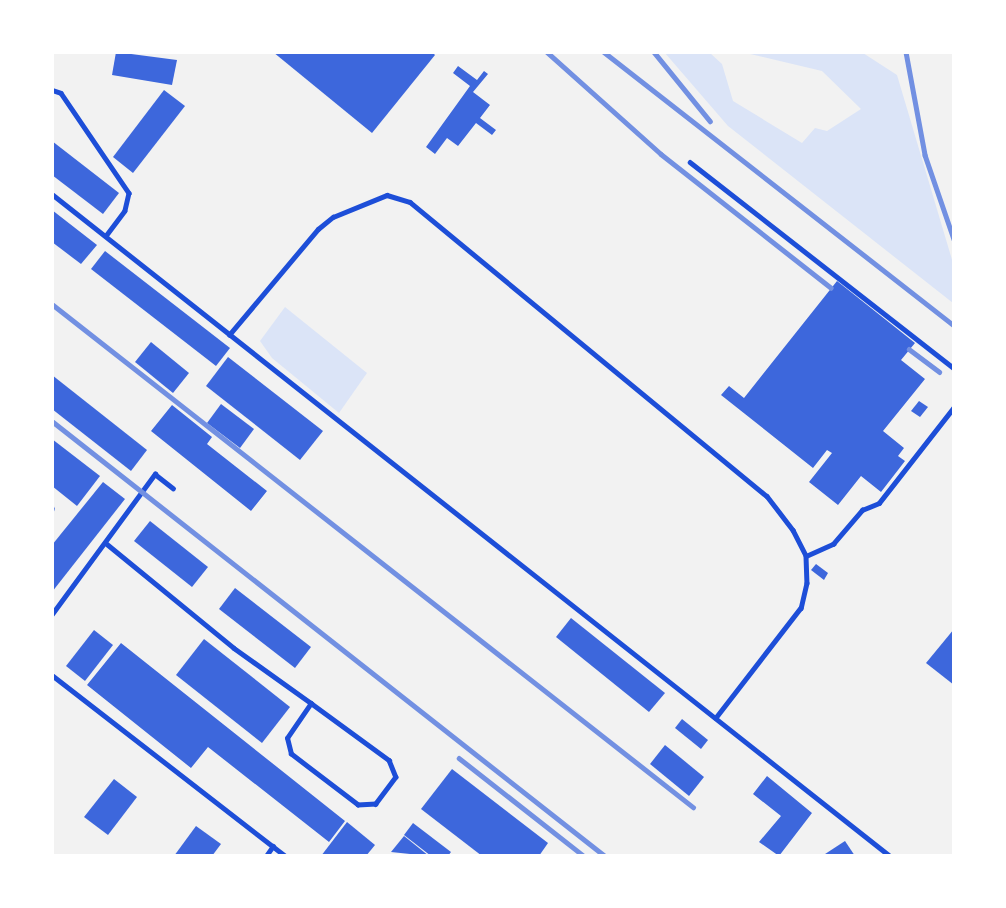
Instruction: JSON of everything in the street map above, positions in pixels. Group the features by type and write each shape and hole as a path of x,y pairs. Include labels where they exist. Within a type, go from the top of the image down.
{"lane":[{"path":"52,90 61,93 129,193 125,211 106,236"},
{"path":"690,162 954,368"},
{"path":"52,194 890,856"},
{"path":"229,335 326,223 387,195 410,202 767,496 806,556 801,608 716,718"},
{"path":"806,556 833,544 862,510 880,503 954,407"},
{"path":"52,614 107,544 155,474 173,488"},
{"path":"107,544 311,703 389,760 396,777 376,804 358,805 291,754 287,738 311,703"},
{"path":"52,675 285,856"},
{"path":"265,856 273,846"}],"shaded area":[{"path":"665,53 710,53 722,64 733,101 802,143 815,128 827,131 861,109 822,71 746,53 863,53 897,75 953,263 953,303 728,126"},
{"path":"285,307 367,373 339,413 272,358 260,341"}],"building":[{"path":"116,52 177,60 172,85 112,75"},
{"path":"273,52 432,52 435,55 372,133"},
{"path":"458,66 477,80 484,71 488,74 473,92 490,105 480,118 496,130 492,135 476,123 458,146 447,138 435,154 426,147 470,86 453,73"},
{"path":"164,90 185,106 133,173 113,157"},
{"path":"52,141 119,193 103,214 52,175"},
{"path":"52,210 97,245 81,264 52,242"},
{"path":"105,251 230,348 216,366 91,269"},
{"path":"837,281 915,343 901,360 925,379 883,431 904,448 898,456 905,461 881,492 861,476 838,505 809,482 832,453 827,450 813,468 721,395 729,386 744,398"},
{"path":"151,342 189,373 173,393 135,362"},
{"path":"228,357 323,431 300,460 206,386"},
{"path":"52,375 147,450 131,471 52,409"},
{"path":"919,401 928,407 920,417 911,411"},
{"path":"221,404 254,429 240,448 207,423"},
{"path":"172,405 212,437 207,444 267,491 251,511 151,431"},
{"path":"52,439 100,476 77,506 52,486"},
{"path":"103,482 125,499 52,592 52,545"},
{"path":"150,521 208,567 192,587 134,541"},
{"path":"816,564 828,573 824,580 811,570"},
{"path":"235,588 311,647 295,668 219,609"},
{"path":"571,618 665,693 649,712 556,637"},
{"path":"954,629 954,685 926,663"},
{"path":"94,630 113,645 85,681 66,666"},
{"path":"204,639 290,707 262,743 176,675"},
{"path":"121,643 345,821 329,842 208,747 191,768 87,685"},
{"path":"682,719 708,740 701,749 675,728"},
{"path":"665,745 704,777 689,796 650,764"},
{"path":"452,769 548,843 539,856 482,856 421,809"},
{"path":"767,776 812,813 779,856 759,842 781,816 753,794"},
{"path":"114,779 137,797 108,835 84,817"},
{"path":"347,822 375,845 366,856 321,856"},
{"path":"413,823 451,852 448,856 431,856 404,835"},
{"path":"196,826 221,844 212,856 174,856"},
{"path":"404,836 429,856 391,852"},
{"path":"845,841 855,856 822,856"}],"railway":[{"path":"547,52 661,154 831,288"},
{"path":"604,52 954,325"},
{"path":"654,52 710,121"},
{"path":"906,52 925,155 954,239"},
{"path":"52,304 693,807"},
{"path":"909,349 939,372"},
{"path":"52,421 605,856"},
{"path":"459,758 584,856"}]}
